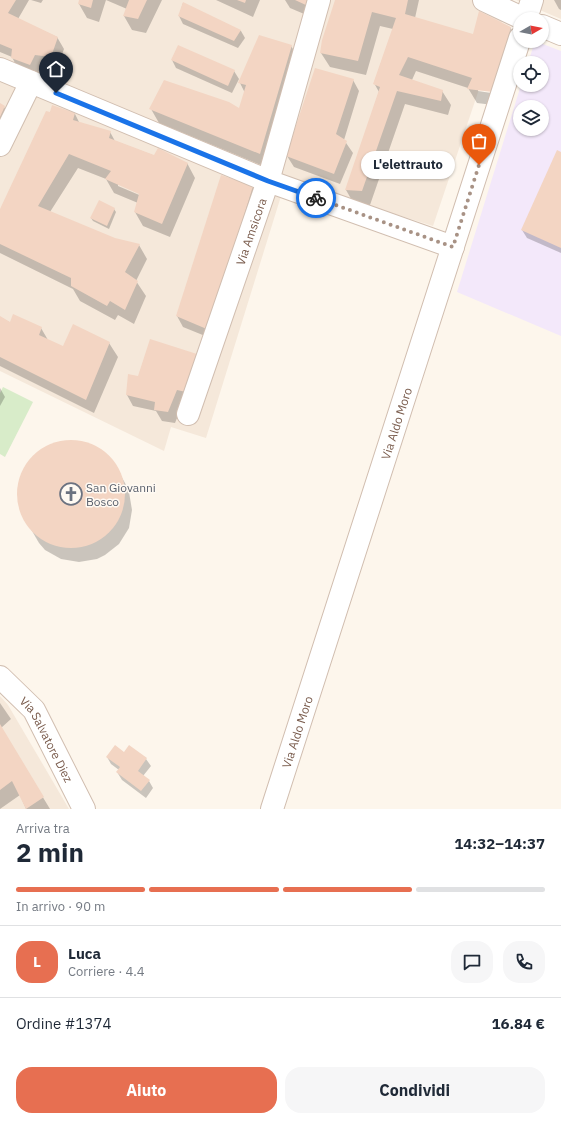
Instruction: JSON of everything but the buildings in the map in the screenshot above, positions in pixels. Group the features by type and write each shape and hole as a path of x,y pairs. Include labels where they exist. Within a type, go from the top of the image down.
{"street":[{"name":"Via Amsicora","path":"188,414 268,181 319,0"},
{"path":"484,0 513,13"},
{"path":"528,12 532,0"},
{"path":"549,29 561,34"},
{"name":"Via Aldo Moro","path":"272,809 517,48"},
{"path":"0,69 268,181 453,247"},
{"path":"0,145 31,82"},
{"name":"Via Salvatore Diez","path":"0,677 34,710 84,809"}],"shaded area":[{"path":"0,0 509,0 433,226 286,180 206,438 171,427 164,451 0,371"},
{"path":"516,0 561,0 561,19 549,14 549,12 544,12"},
{"path":"549,46 561,51 561,336 457,292 513,111 513,136 549,136 549,100 516,100 519,92 549,92 549,56 530,56 533,48 549,48"},
{"path":"0,696 8,705 69,809 0,809"}],"green space":[{"path":"3,387 33,402 5,457 0,454 0,393"}],"way so far":[{"path":"316,198 453,247 479,165"}],"place":[{"name":"L'elettrauto","path":"479,165"},
{"name":"San Giovanni Bosco","path":"71,494"}],"route":[{"path":"56,93 268,181 316,198"}]}
